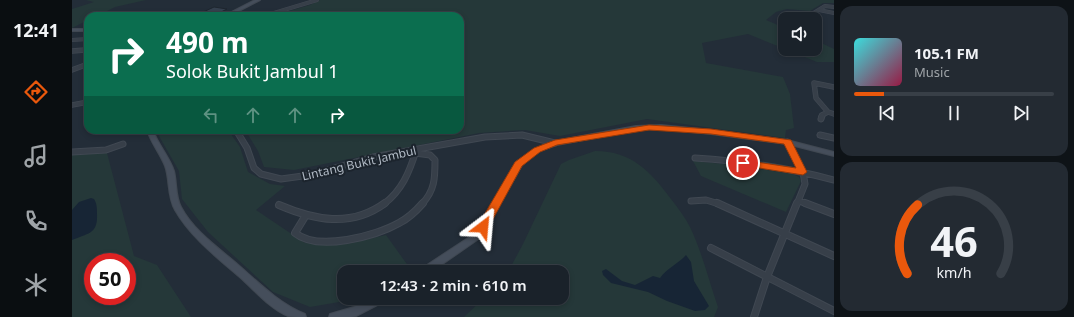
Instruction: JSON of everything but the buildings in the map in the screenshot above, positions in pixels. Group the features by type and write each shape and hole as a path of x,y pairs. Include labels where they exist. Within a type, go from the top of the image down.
{"main road":[{"path":"233,12 256,1"},
{"path":"72,30 84,30"},
{"path":"434,265 474,238 483,227 519,164 537,150 555,143 649,127 704,131 788,142 834,154"},
{"path":"151,134 169,168 173,197 184,219 208,244 274,302 290,314 301,317"},
{"path":"334,317 356,311 368,305"}],"street":[{"path":"277,12 317,0"},
{"path":"816,12 825,6 834,7"},
{"path":"819,10 834,13"},
{"path":"72,40 84,39"},
{"path":"72,51 84,50"},
{"path":"72,70 84,66"},
{"path":"834,87 814,83 816,98 828,112 834,114"},
{"path":"72,105 84,103"},
{"path":"821,119 822,115 828,112"},
{"name":"Lintang Bukit Jambul","path":"238,134 247,148 254,168 261,174 281,179 310,175 373,157 416,151 485,137 512,135 532,136 555,143"},
{"path":"820,135 834,138"},
{"path":"754,317 767,277 805,184 803,172 788,142"},
{"path":"72,152 106,150 124,144"},
{"path":"279,205 306,215 323,219 340,220 363,215 385,204 399,190 408,174 416,151 430,155 435,160 436,177 434,187 427,199 411,216 386,231 365,237 336,242 308,240 295,233 306,215"},
{"path":"695,158 714,159 803,172 834,180"},
{"path":"692,201 706,200 714,202 834,256"},
{"path":"799,200 834,214"},
{"path":"711,248 834,311"}],"shaded area":[{"path":"86,0 146,0 115,7 105,12 84,12 84,22 72,28 72,9 94,2"},
{"path":"320,0 834,0 834,3 823,3 810,11 787,9 776,12 766,20 778,25 778,46 748,34 702,43 706,63 783,77 790,94 794,128 786,130 785,138 647,119 560,136 525,130 479,133 294,170 264,167 258,151 247,134 464,134 464,12 286,12 310,5"},
{"path":"822,43 834,49 834,62 817,62 802,56 822,56"},
{"path":"159,134 231,134 240,147 248,172 270,184 285,186 256,210 305,243 347,244 386,235 408,265 337,265 337,302 310,307 273,292 208,232 182,199 179,171 159,136"},
{"path":"595,151 608,152 630,159 656,180 664,189 690,227 698,246 718,307 714,317 464,317 477,305 569,305 569,265 512,265 561,164"},
{"path":"107,153 133,253 84,253 84,305 136,305 136,257 157,265 191,317 72,317 72,155"},
{"path":"693,161 793,174 799,177 801,181 786,212 701,176"}],"water":[{"path":"91,198 94,199 97,206 96,226 91,232 72,240 72,210 79,202"},
{"path":"686,255 691,262 694,281 709,306 705,310 695,311 667,301 648,292 611,283 603,275 602,271 606,269 622,281 635,285 653,276 660,278 666,271"}],"route":[{"path":"483,227 514,170 519,164 530,154 555,143 649,127 675,128 755,137 788,142 803,172 743,163"}]}
